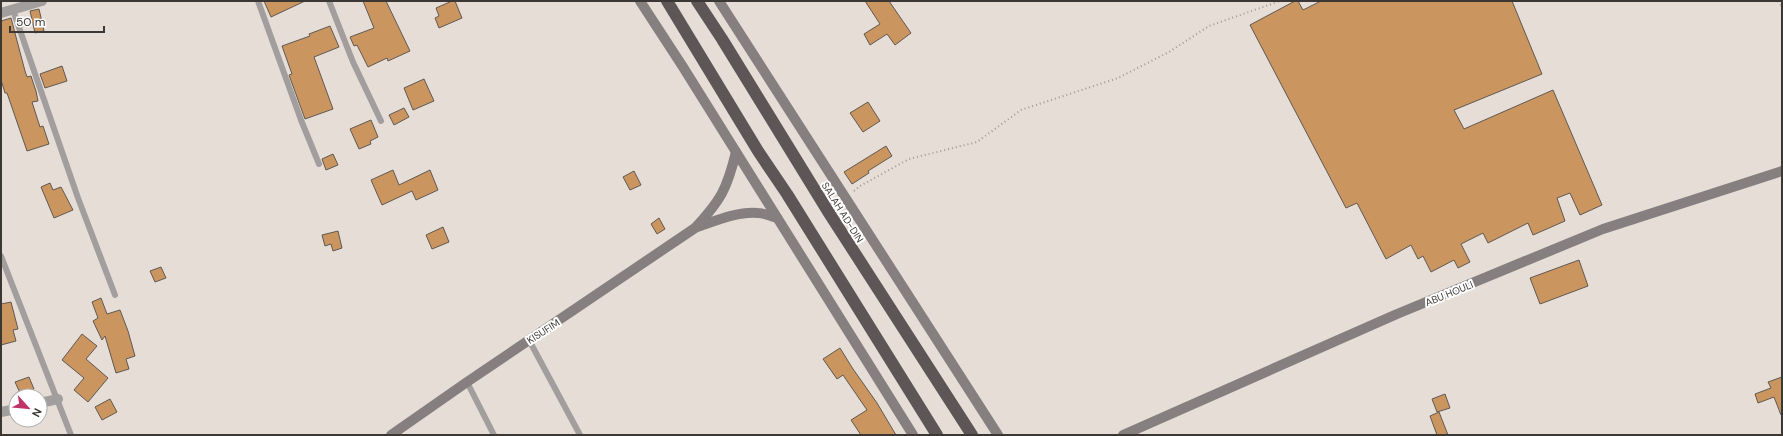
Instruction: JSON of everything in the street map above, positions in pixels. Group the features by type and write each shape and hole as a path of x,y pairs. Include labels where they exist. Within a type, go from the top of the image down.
{"highway":[{"path":"667,1 758,151 787,194 937,435"},
{"name":"SALAH AD-DIN","path":"697,1 829,213 972,435"}],"street":[{"path":"1,13 42,1"},
{"path":"640,1 913,435"},
{"path":"719,1 998,435"},
{"name":"KISUFIM","path":"391,435 695,228 714,207 726,189 736,152"},
{"name":"ABU HOULI","path":"1123,435 1397,314 1603,229 1782,171"},
{"name":"KISUFIM","path":"695,228 725,218 752,213 759,213 777,218"},
{"path":"48,401 58,398"}],"lane":[{"path":"258,1 301,120 319,164"},
{"path":"329,1 353,62 380,121"},
{"path":"13,10 78,198 115,295"},
{"path":"1,256 58,398 71,435"},
{"path":"529,340 580,435"},
{"path":"467,382 494,435"}],"path":[{"path":"846,198 860,186 909,158 977,142 1021,110 1118,78 1169,52 1209,26 1280,1"},
{"path":"1778,1 1782,7"}],"building":[{"path":"264,1 305,1 271,17"},
{"path":"363,1 386,1 410,51 388,61 387,58 368,67 357,45 354,46 350,37 374,28"},
{"path":"455,1 462,18 439,28 435,18 439,16 436,8"},
{"path":"865,1 889,1 911,33 895,45 887,34 870,45 864,34 880,24"},
{"path":"1295,1 1298,1 1303,10 1321,1 1512,1 1542,74 1454,110 1464,129 1553,90 1602,205 1580,215 1570,193 1557,198 1565,221 1533,235 1528,223 1488,243 1483,233 1461,244 1470,262 1458,268 1454,260 1431,272 1423,256 1418,259 1411,245 1386,259 1357,203 1346,208 1250,25"},
{"path":"39,9 44,31 35,33 30,11"},
{"path":"11,18 27,77 31,76 36,91 38,101 32,102 40,127 43,126 49,144 27,151 1,80 1,21"},
{"path":"330,26 339,47 314,57 333,109 305,119 289,75 292,74 282,46 310,36 309,34"},
{"path":"62,66 67,81 45,88 40,74"},
{"path":"424,79 434,101 413,110 404,88"},
{"path":"868,102 880,121 863,132 850,113"},
{"path":"404,108 409,117 394,125 389,115"},
{"path":"371,120 378,137 370,141 371,144 359,149 350,129"},
{"path":"886,146 892,156 868,171 869,173 852,184 844,172"},
{"path":"333,154 338,165 326,170 322,159"},
{"path":"393,170 399,185 430,170 438,190 416,200 412,191 382,205 371,180"},
{"path":"634,171 641,185 630,190 623,177"},
{"path":"50,183 53,190 61,187 73,210 54,218 41,187"},
{"path":"659,218 665,229 657,234 651,224"},
{"path":"443,227 449,242 432,249 426,235"},
{"path":"338,231 342,248 333,251 331,244 325,246 322,235"},
{"path":"1579,260 1588,286 1540,304 1530,278"},
{"path":"161,267 166,278 155,282 150,271"},
{"path":"101,298 107,314 120,310 135,356 126,359 129,369 116,373 105,336 102,340 93,321 98,318 92,302"},
{"path":"11,302 18,329 13,330 16,341 1,345 1,304"},
{"path":"82,334 97,346 86,359 108,378 88,402 74,390 84,378 62,360"},
{"path":"840,348 877,403 896,435 861,435 851,420 867,410 843,375 837,379 823,359"},
{"path":"29,377 34,388 18,388 15,382"},
{"path":"1782,377 1781,415 1774,397 1758,403 1755,394 1771,388 1768,382"},
{"path":"1445,394 1450,408 1437,412 1432,399"},
{"path":"110,399 117,412 102,420 95,407"},
{"path":"1439,412 1448,435 1437,435 1430,416"}]}
